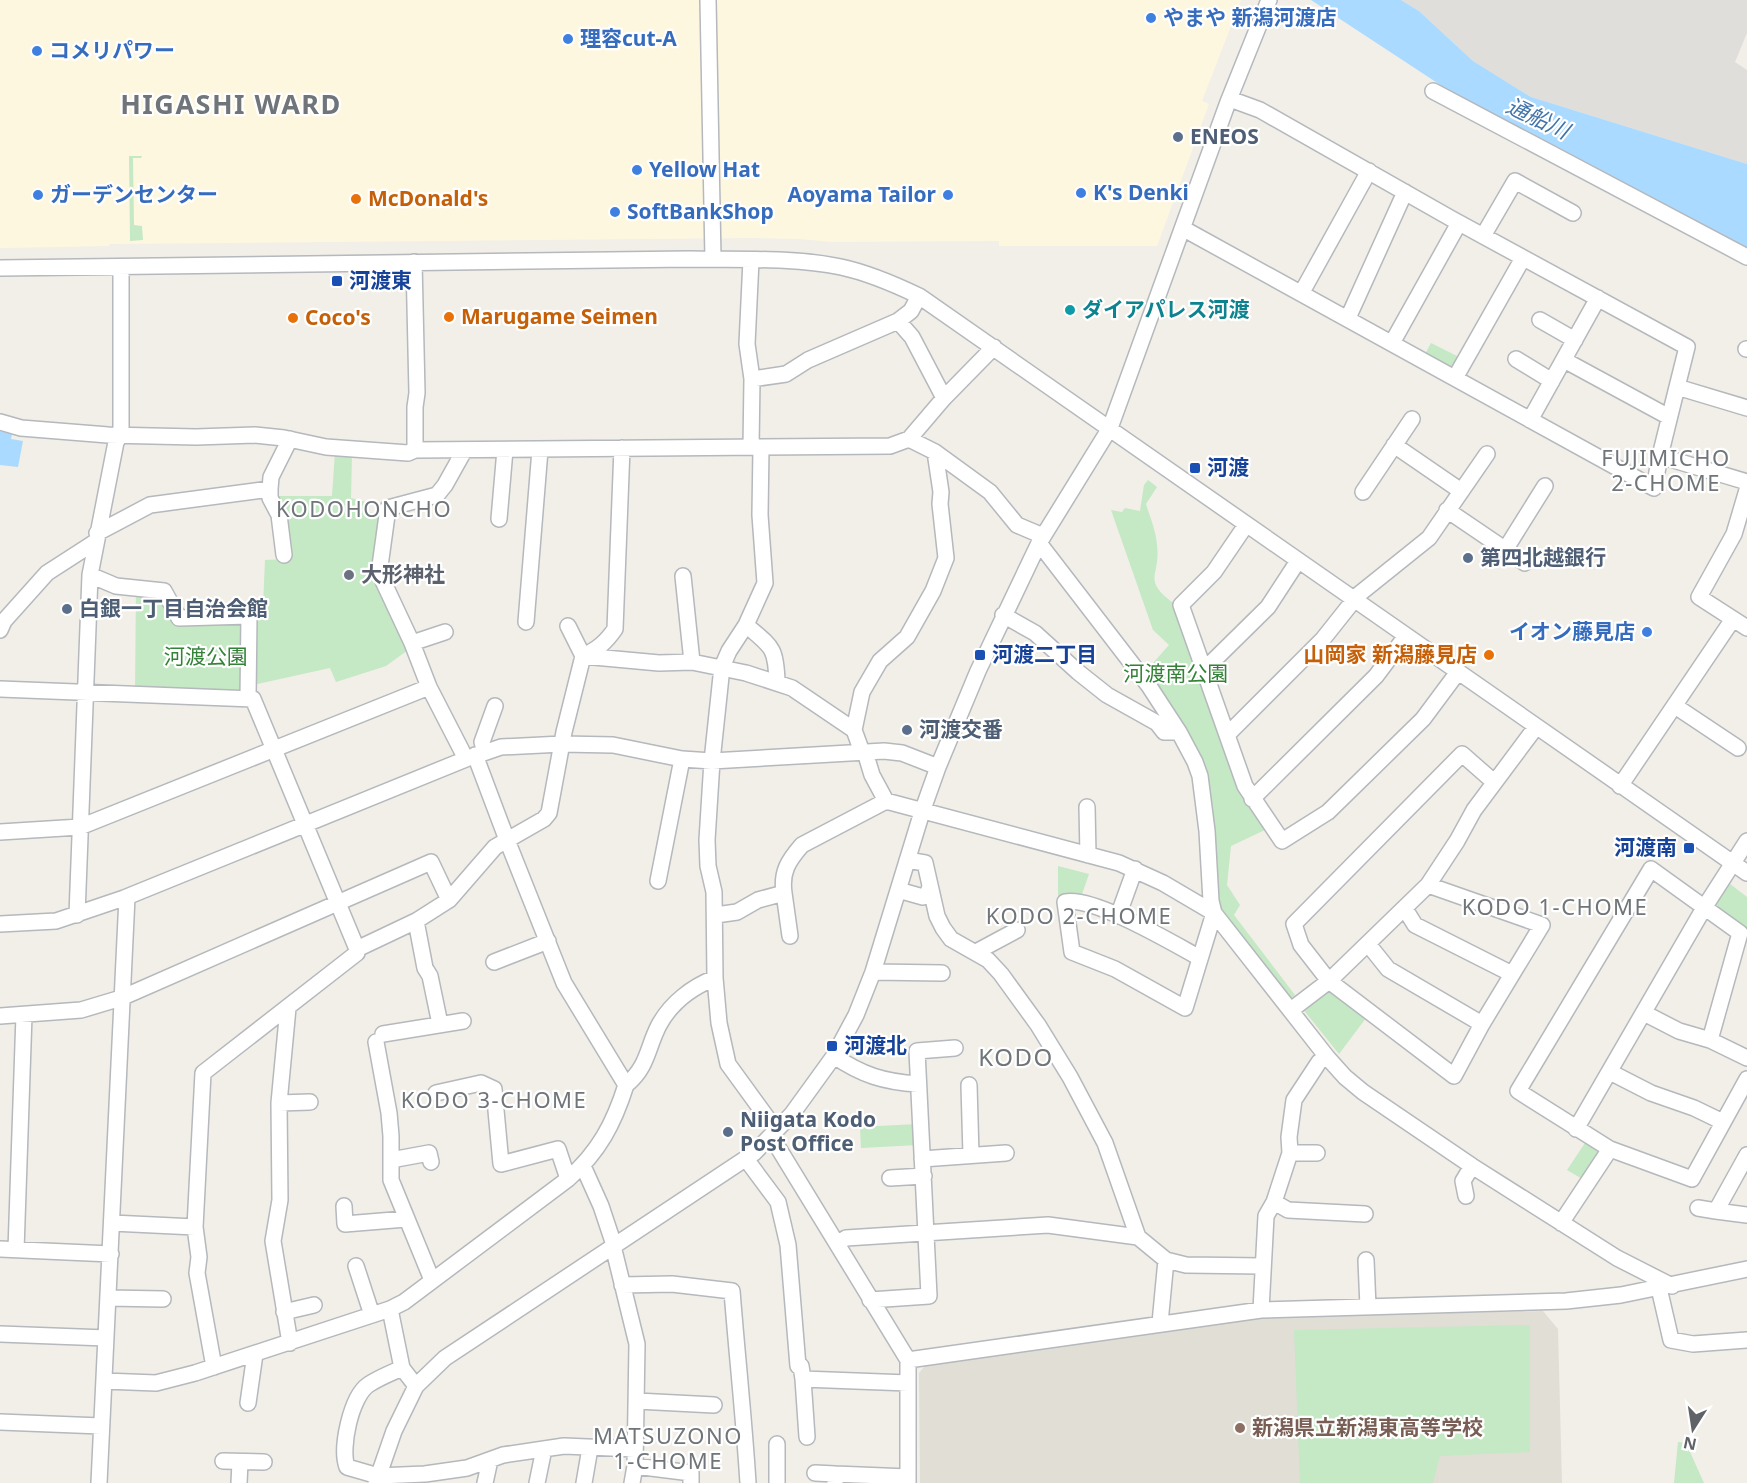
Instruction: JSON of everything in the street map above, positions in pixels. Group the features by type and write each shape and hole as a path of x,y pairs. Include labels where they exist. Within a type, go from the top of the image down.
{"street":[{"path":"708,0 713,259"},
{"path":"377,1480 394,1431 416,1386 445,1358 746,1159 792,1114 834,1056 856,1016 873,972 922,812 978,671 1041,540 1110,428 1230,99 1269,0"},
{"path":"1433,91 1747,257"},
{"path":"1184,229 1654,488 1687,347 1459,223 1260,110 1230,99"},
{"path":"1302,292 1369,171"},
{"path":"1484,236 1515,181 1573,213"},
{"path":"1348,318 1405,192"},
{"path":"1392,343 1459,223"},
{"path":"1455,378 1523,258"},
{"path":"0,268 713,259 839,267 886,281 919,296 994,347 1353,600 1747,873"},
{"path":"752,260 747,344 752,379 765,583 746,625 729,651 722,667 712,761 707,840 708,866 716,915 715,978 719,1023 728,1064 773,1133 870,1300 908,1360 908,1480 835,1479 815,1473"},
{"path":"414,262 417,393 415,450"},
{"path":"77,915 90,575 116,442 120,435 121,267"},
{"path":"752,379 786,374 808,360 898,321 911,311 919,296"},
{"path":"1530,420 1598,298"},
{"path":"898,321 912,337 944,398"},
{"path":"1540,321 1575,340"},
{"path":"0,422 21,428 157,437 255,435 290,439 326,447 408,453 415,450 890,446 909,439 944,398 994,347"},
{"path":"1516,359 1552,381"},
{"path":"1564,360 1669,417"},
{"path":"1677,387 1747,408"},
{"path":"1363,492 1412,419"},
{"path":"284,555 279,514 270,498 270,489 271,477 290,439"},
{"path":"909,439 935,452 990,492 1017,525 1041,540 1149,686 1179,732 1200,776 1207,831 1211,902 1214,913 1327,1058 1363,1092 1472,1166 1665,1287"},
{"path":"1394,445 1461,491"},
{"path":"583,656 597,650 608,640 615,629 622,448"},
{"path":"499,519 505,450"},
{"path":"526,622 540,450"},
{"path":"464,451 437,495 388,508 380,566 383,581 412,643 429,687 475,755 564,983 626,1084"},
{"path":"854,729 862,692 880,661 907,637 933,591 946,558 940,504 941,492 935,452"},
{"path":"1228,734 1323,639 1353,600 1429,538 1487,454"},
{"path":"1660,456 1747,482"},
{"path":"1505,550 1545,486"},
{"path":"0,630 4,621 47,573 96,537 150,505 270,489"},
{"path":"1747,492 1734,534 1699,597 1747,627"},
{"path":"1447,510 1525,563"},
{"path":"1246,525 1214,572 1181,605 1245,786 1282,841 1328,812 1424,719 1458,672"},
{"path":"1204,670 1268,607 1298,561"},
{"path":"90,575 116,586 164,591 179,618 249,616 248,698"},
{"path":"682,576 692,662"},
{"path":"1003,615 1035,633 1107,695 1157,723 1164,732 1179,732"},
{"path":"1620,786 1733,619"},
{"path":"746,625 768,644 776,658 777,682"},
{"path":"357,949 416,921 449,900 495,847 544,819 549,813 562,744 583,656 568,626"},
{"path":"412,643 445,632"},
{"path":"1252,799 1376,676 1406,636"},
{"path":"583,656 659,663 692,662 722,667 792,688 854,729 872,775 886,801"},
{"path":"0,832 80,827 429,687"},
{"path":"0,688 254,699 357,949 357,953 203,1073 195,1227 199,1257 197,1273 214,1367"},
{"path":"475,755 495,706"},
{"path":"1675,706 1738,748"},
{"path":"1290,1011 1329,981 1428,885 1494,782 1536,727"},
{"path":"0,924 56,921 77,915 128,897 475,755 518,746 562,744 613,746 682,759 712,761 864,752 902,753 938,767"},
{"path":"1428,885 1542,925 1482,1024 1454,1076 1329,981 1301,945 1294,924 1462,754 1494,782"},
{"path":"658,881 682,759"},
{"path":"790,936 782,879 792,856 801,845 886,801 898,802 922,812 1026,837 1135,869 1214,913"},
{"path":"1087,807 1088,855"},
{"path":"1576,1129 1704,908 1747,842"},
{"path":"907,860 926,863 937,916 943,928 951,939 988,960 1001,974 1038,1025 1070,1077 1105,1143 1138,1237 1166,1260 1186,1265 1262,1266"},
{"path":"0,1016 81,1010 121,998 431,862 449,900"},
{"path":"1118,916 1135,869"},
{"path":"1710,1040 1740,933 1651,869 1518,1091 1610,1149 1692,1179 1747,1079"},
{"path":"898,890 923,897 928,893 930,886"},
{"path":"716,915 737,912 758,900 784,893"},
{"path":"99,1483 121,998 128,897"},
{"path":"1200,958 1118,916 1079,901 1065,902 1072,952 1116,969 1185,1008 1214,913"},
{"path":"1405,909 1415,925 1512,974"},
{"path":"416,921 425,968 430,976 440,1024"},
{"path":"975,952 1017,930"},
{"path":"494,962 548,941"},
{"path":"1368,944 1388,969 1482,1024"},
{"path":"873,972 942,973"},
{"path":"104,1382 156,1383 255,1354 390,1309 404,1302 583,1166 607,1132 626,1084 639,1074 660,1024 681,998 715,978"},
{"path":"288,1008 279,1103 280,1200 273,1241 290,1342"},
{"path":"1644,1014 1679,1031 1710,1040 1747,1058"},
{"path":"16,1250 24,1015"},
{"path":"432,1280 391,1180 388,1113 380,1038 463,1021"},
{"path":"870,1300 929,1296 917,1051 956,1048"},
{"path":"834,1056 853,1069 877,1078 918,1084"},
{"path":"1261,1310 1266,1216 1274,1202 1290,1152 1289,1137 1294,1100 1319,1062 1327,1058"},
{"path":"1610,1072 1651,1093 1694,1108 1723,1122"},
{"path":"436,1093 481,1083 494,1089 501,1164 558,1149 568,1179"},
{"path":"969,1085 971,1155"},
{"path":"279,1103 310,1102"},
{"path":"1561,1223 1610,1149"},
{"path":"1290,1152 1317,1153"},
{"path":"391,1160 429,1153 430,1162"},
{"path":"922,1159 1006,1153"},
{"path":"1716,1211 1747,1155"},
{"path":"746,1159 778,1202 788,1245 798,1366 801,1366 803,1379 807,1437"},
{"path":"583,1166 601,1206 614,1246 637,1344 635,1466 632,1483"},
{"path":"1466,1196 1463,1181 1472,1166"},
{"path":"890,1178 924,1176"},
{"path":"1274,1202 1288,1210 1365,1214"},
{"path":"344,1206 345,1224 406,1219"},
{"path":"1698,1208 1747,1215"},
{"path":"112,1223 195,1227"},
{"path":"837,1243 846,1238 1048,1225 1138,1237"},
{"path":"0,1249 111,1254"},
{"path":"1160,1323 1166,1260"},
{"path":"1366,1260 1368,1306"},
{"path":"356,1266 372,1315"},
{"path":"908,1360 1261,1310 1566,1301 1621,1295 1747,1269"},
{"path":"622,1286 672,1284 732,1291 737,1361 744,1410 748,1483"},
{"path":"1665,1287 1671,1340 1693,1344 1747,1340"},
{"path":"108,1298 163,1299"},
{"path":"284,1312 314,1305"},
{"path":"390,1309 402,1368 416,1386"},
{"path":"0,1334 106,1338"},
{"path":"248,1403 255,1354"},
{"path":"402,1368 363,1389 349,1421 344,1458 347,1467 377,1480 467,1468 503,1455 564,1446 635,1449"},
{"path":"803,1379 908,1383"},
{"path":"636,1401 714,1405"},
{"path":"0,1422 101,1426"},
{"path":"777,1444 777,1483"},
{"path":"584,1483 591,1448"},
{"path":"537,1483 544,1449"},
{"path":"485,1483 490,1460"},
{"path":"223,1461 264,1462"},
{"path":"239,1483 240,1462"},
{"path":"635,1466 691,1473 691,1483"}],"shaded area":[{"path":"0,0 1241,0 1202,101 1209,104 1157,246 999,246 999,241 832,242 756,238 109,244 109,246 0,248"},
{"path":"1401,0 1747,0 1747,33 1735,62 1747,70 1747,164 1531,97 1473,61 1419,11"},
{"name":"新潟県立新潟東高等学校","path":"1543,1311 1558,1329 1562,1483 920,1483 919,1373 928,1362 1267,1317"}],"green space":[{"path":"129,156 142,156 133,158 134,225 142,226 143,240 130,241"},
{"path":"1431,343 1461,358 1453,372 1424,356"},
{"path":"335,452 352,454 351,498 366,502 365,511 380,515 374,552 378,584 408,650 386,666 336,682 330,668 253,685 251,606 263,606 265,560 288,559 274,496 332,496"},
{"name":"河渡南公園","path":"1148,480 1157,487 1146,504 1156,540 1155,583 1158,589 1176,605 1267,829 1231,846 1227,885 1240,905 1234,915 1295,995 1290,1000 1218,908 1208,787 1145,672 1169,645 1153,630 1111,510 1122,512 1125,508 1140,511 1144,485"},
{"name":"河渡公園","path":"136,588 164,591 179,618 249,616 248,698 135,694"},
{"path":"1058,866 1089,874 1081,897 1070,894 1069,897 1058,896"},
{"path":"1725,880 1747,897 1747,933 1708,907"},
{"path":"1326,990 1332,992 1366,1018 1339,1054 1302,1008"},
{"path":"917,1124 918,1145 861,1148 860,1127"},
{"path":"1587,1140 1600,1149 1601,1154 1584,1180 1567,1170"},
{"path":"1530,1325 1530,1452 1440,1456 1433,1483 1300,1483 1294,1330"},
{"path":"1678,1442 1686,1443 1704,1483 1674,1483"}],"water":[{"name":"通船川","path":"1311,0 1401,0 1419,11 1473,61 1531,97 1747,164 1747,250 1564,154 1442,86"},
{"path":"0,431 12,434 11,439 23,441 18,467 0,465"}],"place":[{"name":"やまや 新潟河渡店","path":"1151,18"},
{"name":"理容cut-A","path":"568,39"},
{"name":"コメリパワー","path":"37,51"},
{"name":"ENEOS","path":"1178,137"},
{"name":"Yellow Hat","path":"637,170"},
{"name":"K's Denki","path":"1081,193"},
{"name":"ガーデンセンター","path":"38,195"},
{"name":"Aoyama Tailor","path":"948,195"},
{"name":"McDonald's","path":"356,199"},
{"name":"SoftBankShop","path":"615,212"},
{"name":"河渡東","path":"337,281"},
{"name":"ダイアパレス河渡","path":"1070,310"},
{"name":"Marugame Seimen","path":"449,317"},
{"name":"Coco's","path":"293,318"},
{"name":"河渡","path":"1195,468"},
{"name":"第四北越銀行","path":"1468,558"},
{"name":"大形神社","path":"349,575"},
{"name":"白銀一丁目自治会館","path":"67,609"},
{"name":"イオン藤見店","path":"1647,632"},
{"name":"河渡二丁目","path":"980,655"},
{"name":"山岡家 新潟藤見店","path":"1489,655"},
{"name":"河渡交番","path":"907,730"},
{"name":"河渡南","path":"1689,848"},
{"name":"河渡北","path":"832,1046"},
{"name":"Niigata Kodo Post Office","path":"728,1132"},
{"name":"新潟県立新潟東高等学校","path":"1240,1428"}],"district":[{"name":"HIGASHI WARD","path":"231,105"},
{"name":"FUJIMICHO 2-CHOME","path":"1666,470"},
{"name":"KODOHONCHO","path":"364,509"},
{"name":"KODO 1-CHOME","path":"1555,907"},
{"name":"KODO 2-CHOME","path":"1079,916"},
{"name":"KODO","path":"1016,1058"},
{"name":"KODO 3-CHOME","path":"494,1100"},
{"name":"MATSUZONO 1-CHOME","path":"668,1448"}]}
